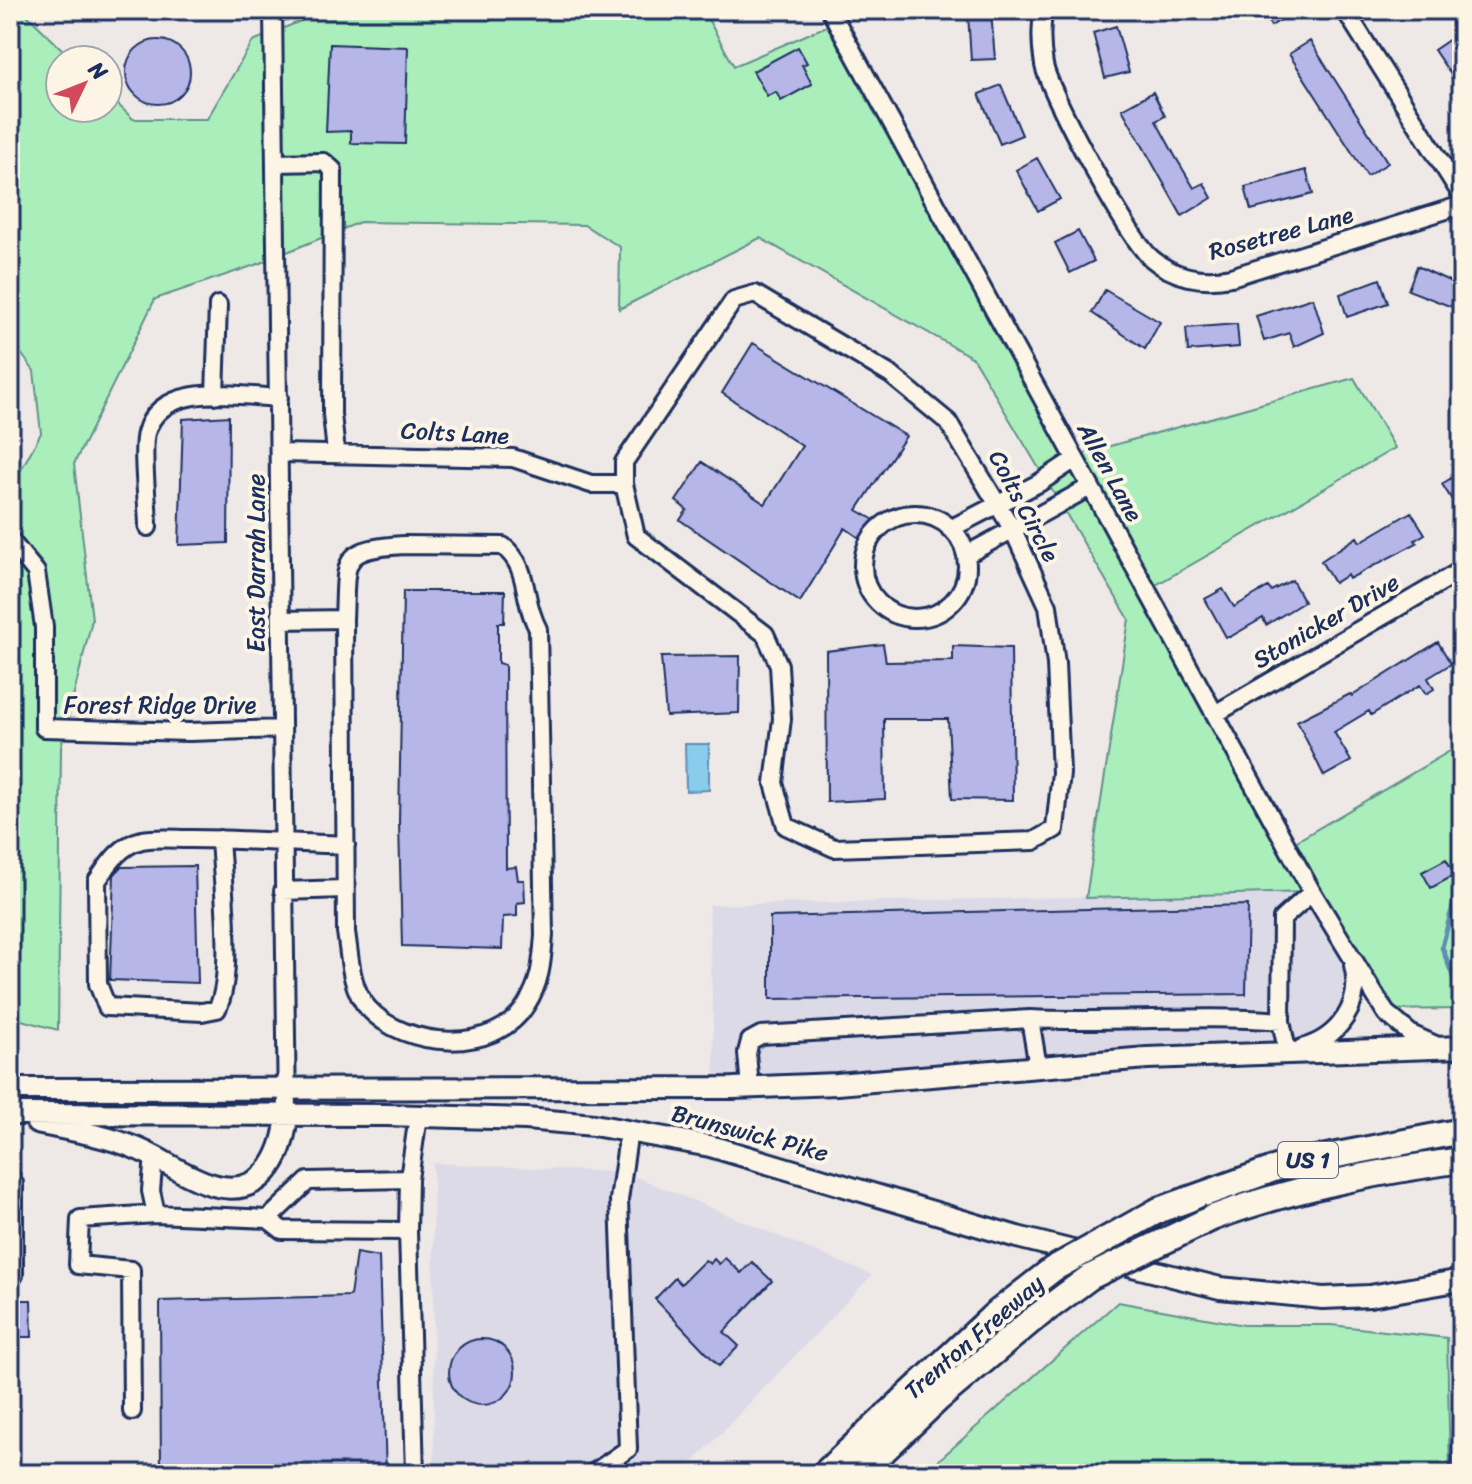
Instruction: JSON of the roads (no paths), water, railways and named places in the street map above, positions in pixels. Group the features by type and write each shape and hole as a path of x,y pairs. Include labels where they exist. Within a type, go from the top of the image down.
{"highway":[{"name":"Trenton Freeway","path":"824,1474 993,1316 1053,1269 1159,1210 1285,1165 1462,1131"},
{"name":"Trenton Freeway","path":"859,1474 938,1399 1032,1320 1090,1277 1212,1218 1269,1197 1360,1175 1462,1160"}],"main road":[{"name":"Brunswick Pike","path":"10,1089 285,1086 750,1088 1292,1050 1452,1047"},
{"path":"10,1076 104,1089"},
{"path":"10,1116 87,1133 154,1155 213,1185 243,1186 257,1180 279,1157 287,1115"},
{"name":"Brunswick Pike","path":"10,1116 418,1116 526,1119 629,1130 710,1146 1017,1237 1220,1288 1323,1298 1370,1296 1462,1280"}],"street":[{"name":"East Darrah Lane","path":"273,10 287,1115"},
{"name":"Allen Lane","path":"830,10 1312,892 1394,1023 1452,1047"},
{"name":"Rosetree Lane","path":"1044,10 1041,39 1051,87 1138,243 1166,269 1201,279 1231,277 1462,205"},
{"path":"1345,10 1462,196"},
{"path":"276,163 324,162 333,170 332,414 336,453"},
{"name":"Colts Circle","path":"755,294 891,375 948,422 997,502 1048,606 1056,664 1061,773 1055,829 1034,841 834,848 786,826 774,783 782,719 779,665 765,634 636,536 624,484 624,462 734,300 755,294"},
{"path":"215,395 218,305"},
{"path":"148,527 146,432 162,410 187,394 279,398"},
{"name":"Colts Lane","path":"280,453 513,458 591,484 624,484"},
{"path":"950,529 997,502 1039,483 1075,459"},
{"path":"966,555 1090,487"},
{"path":"917,514 933,518 950,529 966,555 967,572 962,589 951,604 937,614 920,618 902,616 886,609 873,597 863,566 873,535 886,523 917,514"},
{"name":"Forest Ridge Drive","path":"10,540 36,572 44,627 44,728 189,732 282,729"},
{"path":"503,546 521,565 527,608 538,629 544,935 541,977 525,1008 505,1024 473,1038 438,1043 406,1034 368,1008 354,982 346,932 344,889 344,619 347,568 354,554 366,547 503,546"},
{"name":"Stonicker Drive","path":"1215,714 1462,570"},
{"path":"281,620 344,619"},
{"path":"220,839 226,947 223,998 217,1009 202,1012 107,1007 98,984 97,881 112,860 141,840 220,839 346,845"},
{"path":"283,891 344,889"},
{"path":"1292,1050 1281,1021 1282,919 1312,892"},
{"name":"Allen Lane","path":"1292,1050 1330,1036 1350,1009 1356,975 1351,956"},
{"path":"750,1088 747,1053 750,1041 761,1035 1030,1019 1101,1022 1234,1017 1281,1021"},
{"path":"1030,1019 1038,1067"},
{"path":"415,1474 408,1231 409,1179 414,1163 418,1116"},
{"path":"592,1474 628,1449 619,1200 629,1130"},
{"path":"154,1155 151,1191 156,1214"},
{"path":"10,1176 14,1183 14,1275 10,1275"},
{"path":"268,1219 308,1181 409,1179"},
{"path":"132,1411 131,1270 78,1265 80,1219 156,1214 268,1219 282,1230 408,1231"}],"water":[{"path":"685,744 709,744 709,790 686,791"}],"waterway":[{"path":"1462,872 1442,947 1462,1000"},
{"path":"1452,1202 1453,1259"},
{"path":"1452,1474 1457,1316"}]}
